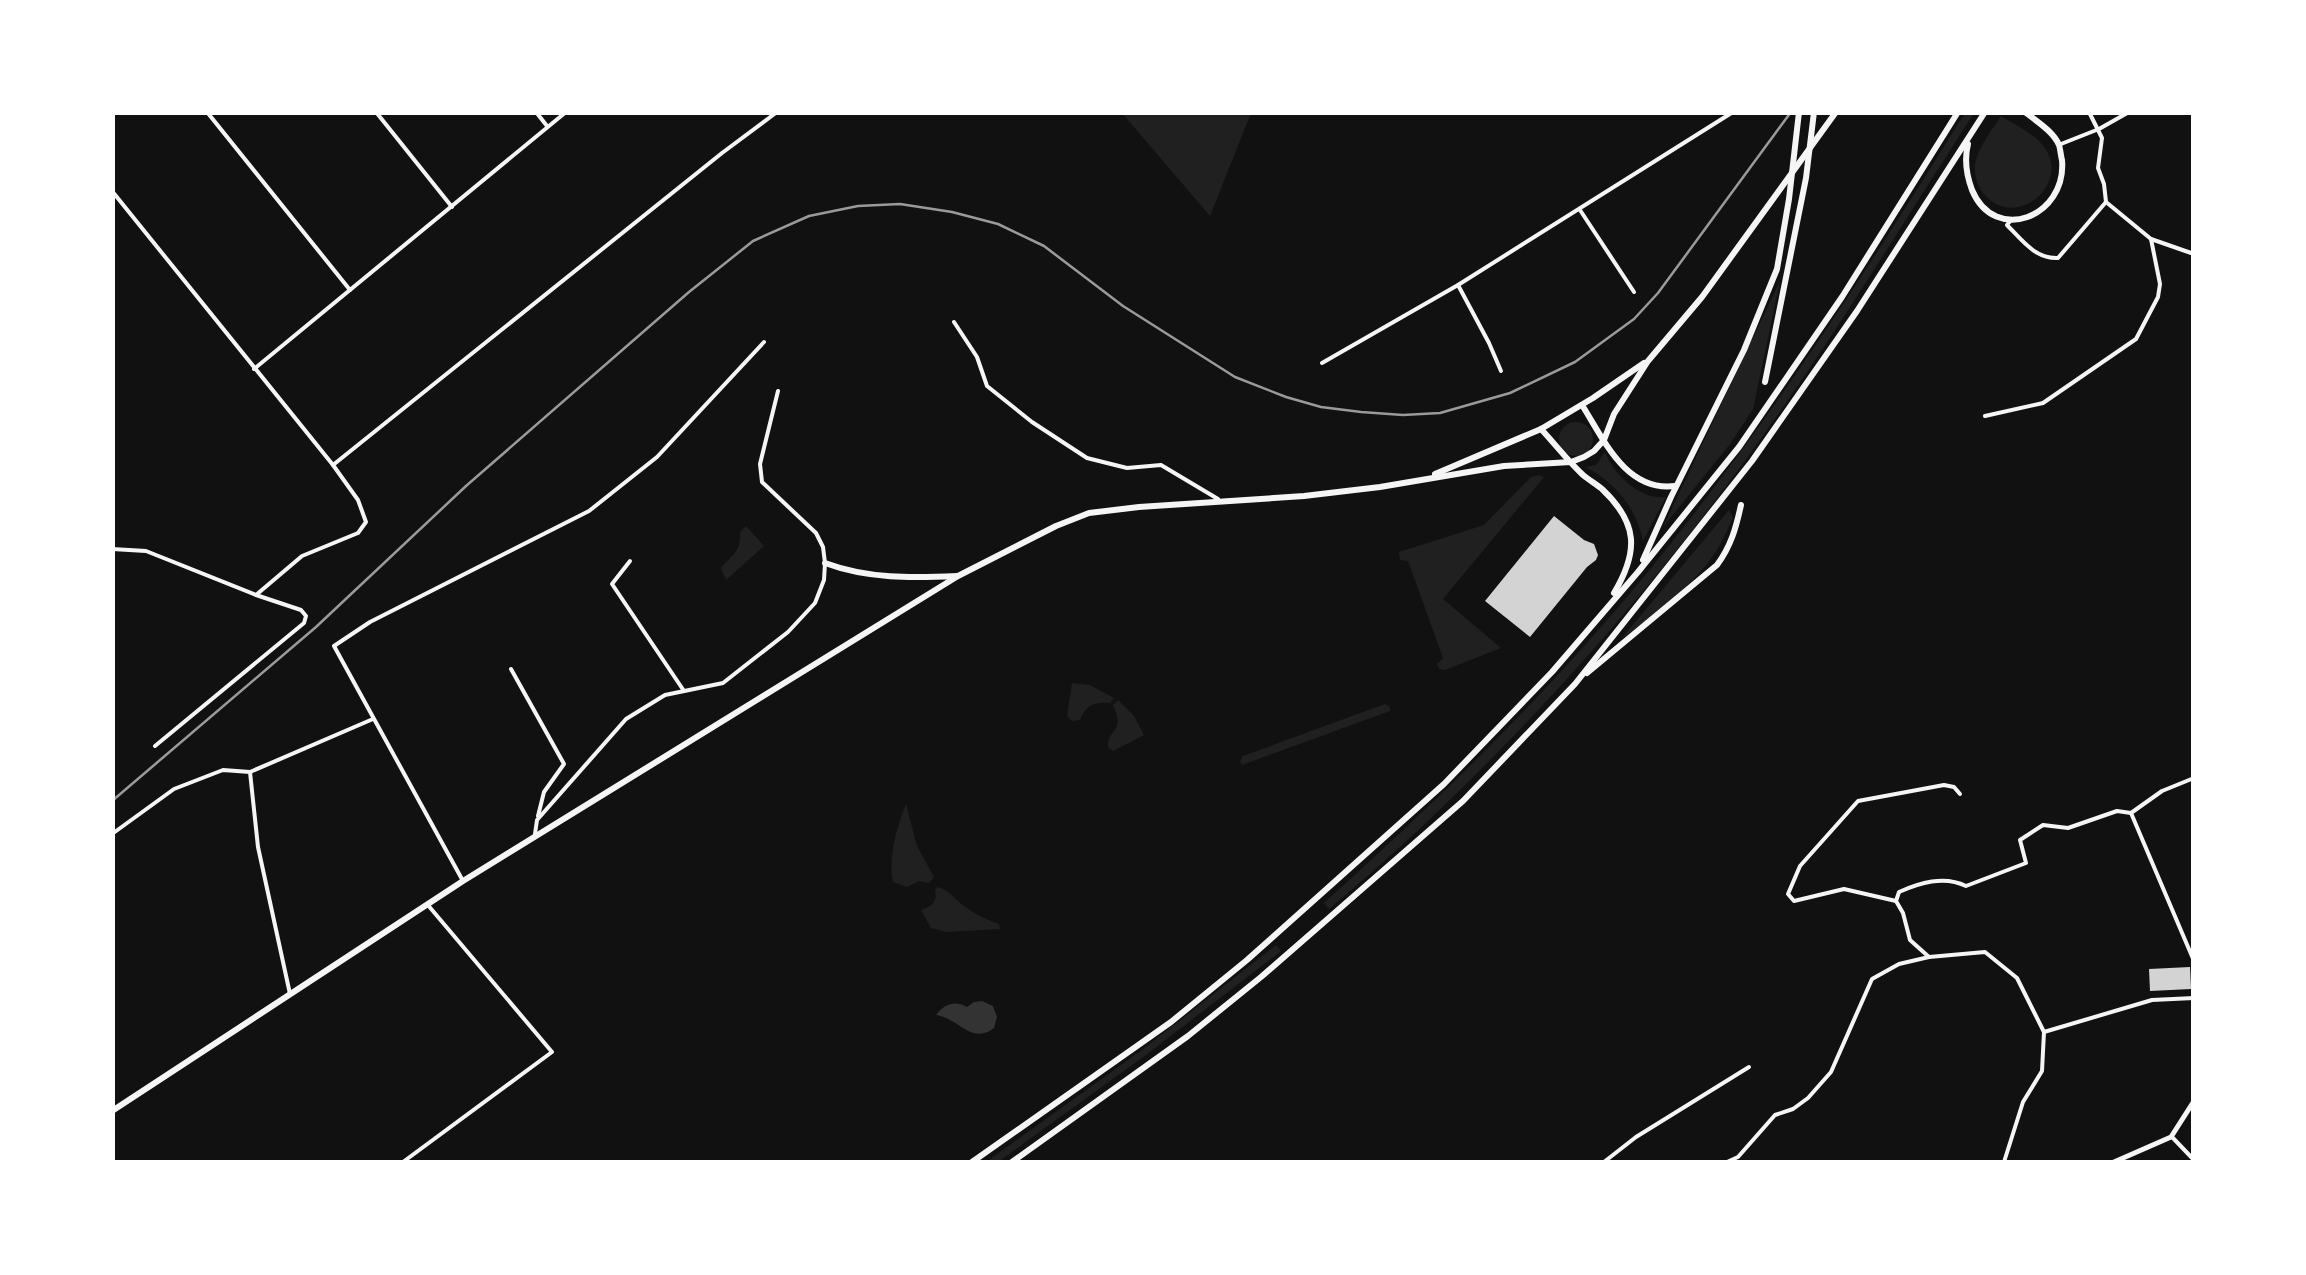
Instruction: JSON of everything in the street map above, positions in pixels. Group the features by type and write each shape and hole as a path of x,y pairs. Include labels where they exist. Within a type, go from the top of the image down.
{"main road":[{"path":"1765,382 1806,178 1814,112"},
{"path":"112,1112 463,881 958,576 1056,526 1089,514 1138,507 1342,492 1504,466 1571,462 1594,451 1648,361 1702,297 1836,112"},
{"path":"972,1162 1171,1022 1274,936 1444,784 1552,672 1739,447 1842,297 1958,112"},
{"path":"1012,1162 1188,1036 1303,941 1463,801 1575,684 1752,461 1857,312 1985,112"},
{"path":"1972,133 1965,164 1976,198 1996,216 2011,219 2038,214 2054,198 2062,171 2059,145 2025,112"},
{"path":"1638,572 1744,350 1777,269 1799,113"},
{"path":"1424,478 1541,428 1648,361"},
{"path":"1582,404 1620,464 1637,480 1677,486"},
{"path":"1541,428 1600,487 1630,525 1631,552 1604,609"},
{"path":"1575,684 1717,565 1734,535 1741,505"},
{"path":"825,562 878,576 958,576"}],"street":[{"path":"207,112 350,290"},
{"path":"376,112 452,208"},
{"path":"536,112 548,126"},
{"path":"254,368 566,112"},
{"path":"333,465 776,112"},
{"path":"1322,363 1458,286 1733,112"},
{"path":"2090,112 2102,138 2098,168 2106,202 2151,239 2194,254"},
{"path":"2059,145 2129,112"},
{"path":"112,191 333,465 362,507 366,522 358,533 302,556 256,596"},
{"path":"2011,219 2007,225 2032,251 2051,260 2063,254 2106,202"},
{"path":"1580,210 1634,292"},
{"path":"1985,416 2043,403 2136,339 2160,284 2151,239"},
{"path":"1458,286 1501,371"},
{"path":"954,322 977,357 987,386 1032,422 1086,458 1128,468 1161,465 1222,501"},
{"path":"463,881 334,646 370,622 589,511 656,457 764,342"},
{"path":"537,820 626,719 665,696 723,683 788,632 815,603 824,580 823,547 816,533 762,482 760,464 778,392"},
{"path":"112,549 146,550 256,596 302,610 306,616 304,623 155,746"},
{"path":"630,560 612,584 684,692"},
{"path":"511,670 564,764 544,792 534,838"},
{"path":"112,834 174,790 223,770 250,772 374,719"},
{"path":"250,772 258,846 290,995"},
{"path":"1896,902 1898,892 1920,882 1958,882 1966,886 2011,871 2026,863 2020,840 2043,825 2068,828 2117,811 2131,814 2162,791 2194,778"},
{"path":"1929,957 1910,940 1896,902 1844,889 1794,901 1788,894 1800,866 1858,801 1944,785 1954,787 1960,794"},
{"path":"2131,814 2194,961"},
{"path":"403,1162 552,1052 428,904"},
{"path":"1727,1162 1738,1157 1775,1115 1808,1098 1831,1072 1872,979 1899,964 1985,952 2017,978 2044,1032 2042,1071 2023,1102 2004,1162"},
{"path":"2044,1032 2152,1000 2194,998"},
{"path":"1604,1162 1636,1137 1749,1067"},
{"path":"2114,1162 2172,1137 2194,1101"},
{"path":"2172,1137 2194,1160"}],"shaded area":[{"path":"1122,113 1251,113 1210,216"},
{"path":"1965,113 1974,113 1808,370 1704,516 1605,636 1499,751 1329,909 1324,903 1525,710 1682,529 1809,354"},
{"path":"2001,116 2040,142 2050,157 2047,186 2025,205 2011,208 1996,204 1983,193 1975,172 1979,151"},
{"path":"1780,281 1753,409 1663,527"},
{"path":"1576,422 1588,427 1593,439 1588,451 1576,456 1564,451 1559,439 1564,427"},
{"path":"1605,452 1629,484 1647,494 1666,497 1643,541 1636,518 1623,498 1586,467 1596,465"},
{"path":"1531,477 1544,477 1443,599 1501,648 1439,669 1437,664 1443,658 1408,561 1400,560 1399,552 1484,525"},
{"path":"1729,510 1733,518 1702,570 1621,639"},
{"path":"746,526 764,546 726,580 721,568 738,549 740,532"},
{"path":"1072,683 1090,685 1114,698 1110,703 1092,705 1080,720 1072,721 1067,716"},
{"path":"1118,700 1134,716 1144,735 1113,751 1108,741 1117,726 1113,705"},
{"path":"1385,704 1390,711 1242,765 1240,761 1243,756"},
{"path":"906,804 917,846 934,877 929,883 919,881 907,887 893,882 892,873 894,842"},
{"path":"938,887 975,913 999,924 1000,929 946,932 931,928 921,910 933,903"},
{"path":"1276,945 1281,951 1150,1052 998,1162 986,1162 1142,1050"},
{"path":"982,1001 993,1006 997,1017 994,1028 986,1032 972,1032 936,1015 950,1004 967,1007"}],"building":[{"path":"1554,516 1594,544 1598,555 1530,637 1485,601"},
{"path":"2190,967 2191,989 2150,991 2149,969"}],"railway":[{"path":"112,801 316,627 466,486 689,292 753,241 809,216 858,206 900,204 998,224 1044,246 1123,306 1235,377 1321,407 1403,415 1440,413 1510,393 1575,362 1634,319 1658,293 1791,112"}]}
